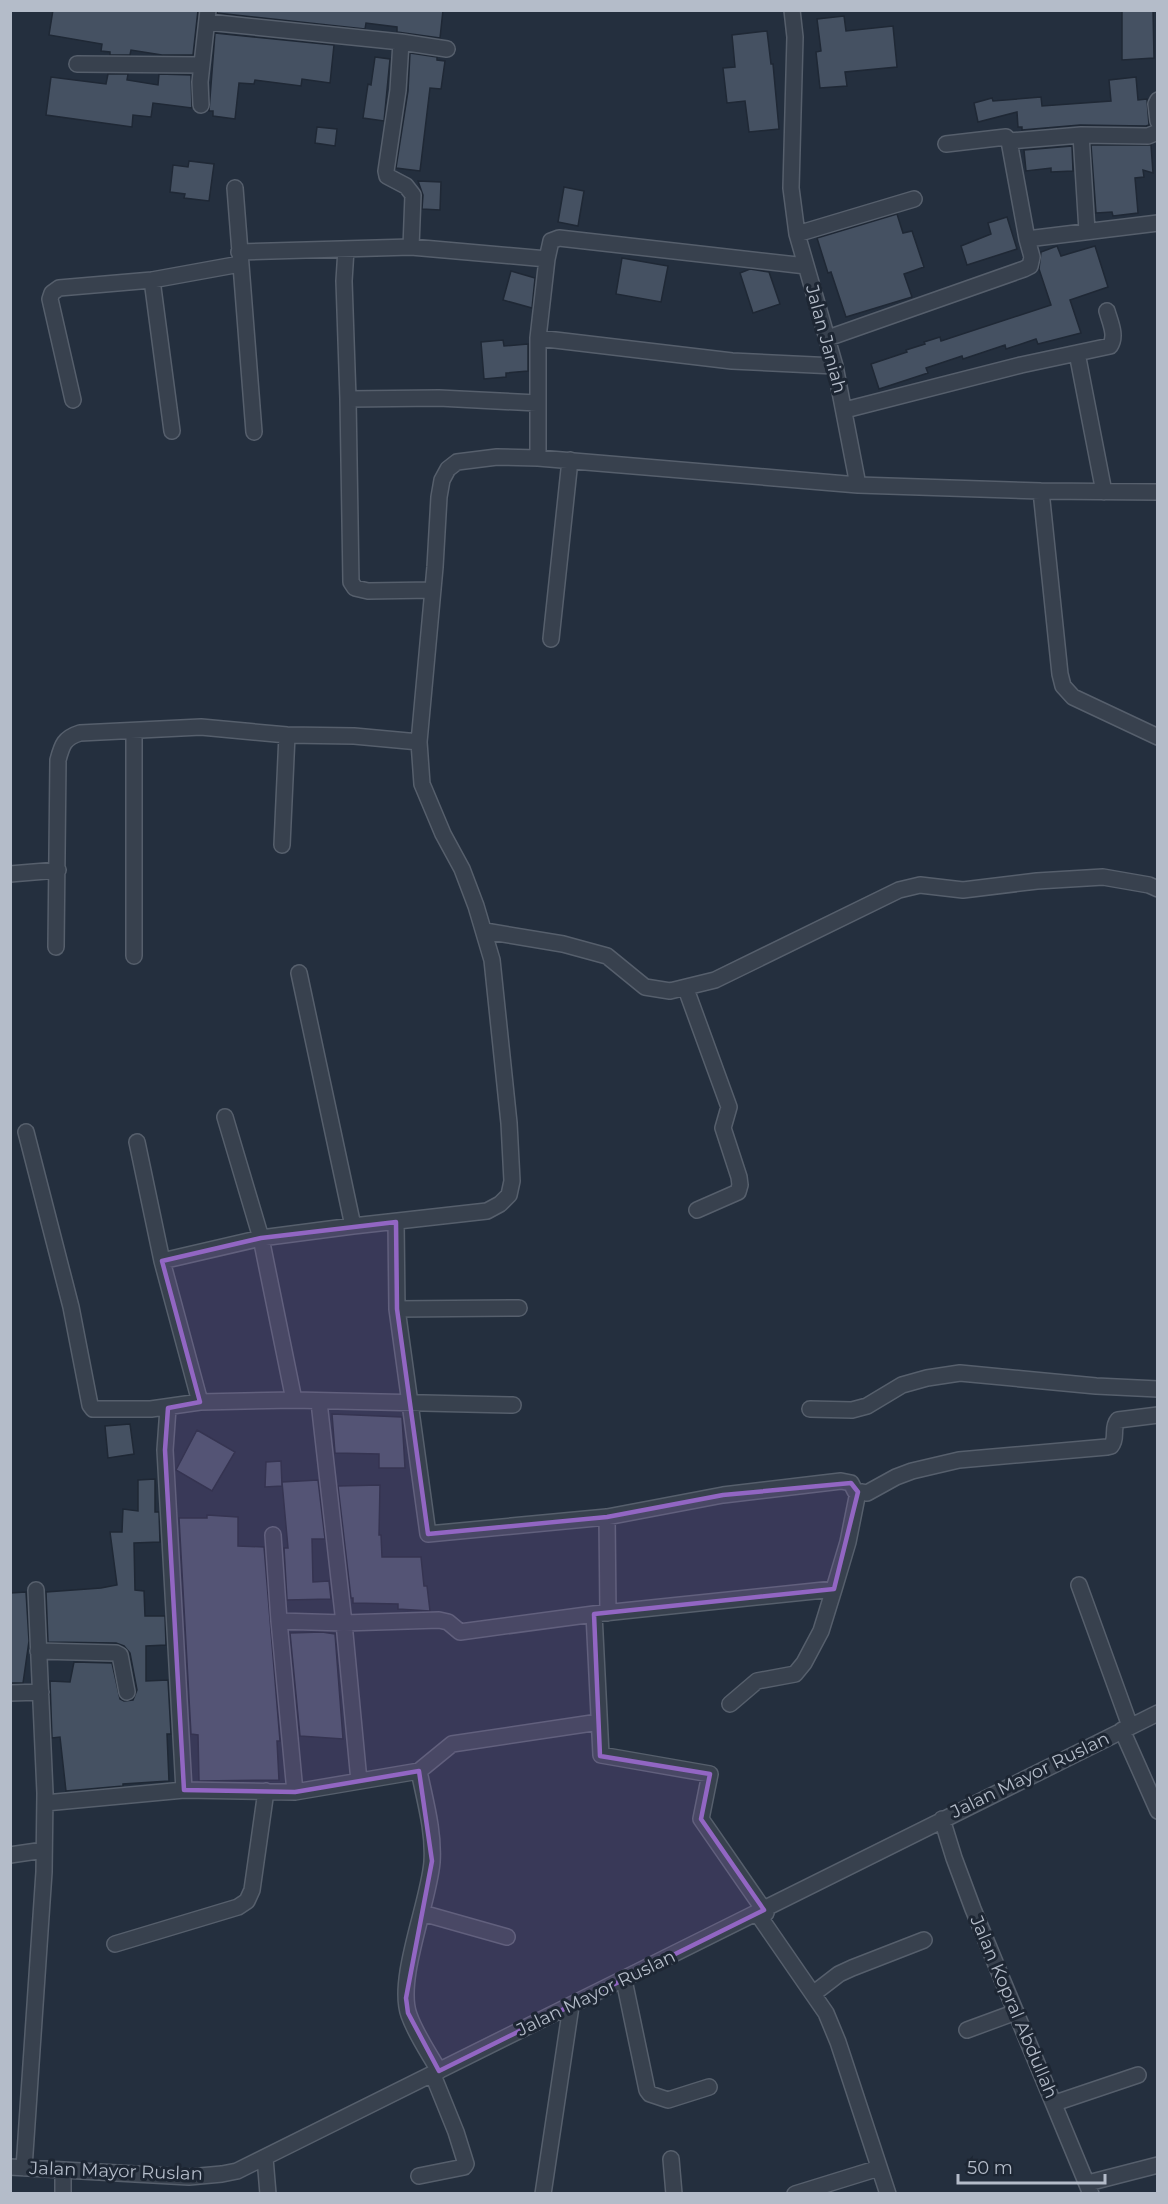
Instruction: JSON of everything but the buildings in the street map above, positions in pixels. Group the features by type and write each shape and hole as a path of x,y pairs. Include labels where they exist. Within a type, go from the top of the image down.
{"street":[{"name":"Jalan Janiah","path":"792,10 795,37 791,188 797,234 835,366 858,484"},
{"path":"201,105 202,65 208,16 447,49"},
{"path":"401,42 398,90 386,171 387,176 406,186 413,195 411,247"},
{"path":"77,64 202,65"},
{"path":"1158,99 1155,104 1158,121"},
{"path":"1009,141 1081,135 1148,136 1158,132"},
{"path":"1081,135 1087,231"},
{"path":"828,338 1019,272 1030,266 1032,257 1009,141 1006,137 999,137 946,144"},
{"path":"235,188 254,432"},
{"path":"797,234 914,200"},
{"path":"1027,239 1158,223"},
{"path":"538,458 538,338 546,258 551,241 559,238 806,266"},
{"path":"73,400 50,299 52,293 59,288 152,280 240,258 346,249 411,247 546,258"},
{"path":"346,249 344,281 351,582 355,588 368,591 433,590"},
{"path":"152,280 172,430"},
{"path":"845,410 1021,364 1110,346 1114,335 1107,311"},
{"path":"538,338 732,361 835,366"},
{"path":"1077,353 1104,492"},
{"path":"348,399 439,398 537,403"},
{"path":"162,1261 261,1238 487,1211 509,1196 512,1188 509,1123 492,960 485,931 462,869 443,834 422,784 419,742 439,497 442,480 448,469 458,462 487,458 538,458 858,484 1041,491 1158,492"},
{"path":"551,639 570,460"},
{"path":"1041,491 1063,686 1073,697 1158,737"},
{"path":"56,947 58,760 62,745 68,737 80,733 201,727 287,735 354,736 419,742"},
{"path":"134,731 134,956"},
{"path":"282,845 287,735"},
{"path":"10,874 58,870"},
{"path":"485,931 562,944 607,956 645,987 670,991 715,980 899,890 920,885 963,890 1037,881 1103,877 1149,885 1158,889"},
{"path":"299,974 353,1226"},
{"path":"686,988 729,1107 723,1128 740,1177 738,1192 697,1210"},
{"path":"225,1117 261,1238 294,1400"},
{"path":"26,1132 71,1307 90,1405 93,1409 168,1408 200,1402 294,1400 513,1405"},
{"path":"137,1142 162,1261 200,1402"},
{"path":"396,1222 397,1309 428,1534 607,1517 723,1495 841,1481 851,1483 858,1492 867,1493 912,1471 959,1460 1111,1446 1115,1439 1114,1425 1118,1420 1158,1415"},
{"path":"397,1309 519,1308"},
{"path":"810,1409 852,1410 867,1406 902,1385 960,1373 1096,1386 1158,1389"},
{"path":"319,1402 359,1781"},
{"path":"168,1408 165,1450 184,1790"},
{"path":"730,1704 757,1681 788,1676 800,1670 821,1632 848,1542 858,1492"},
{"path":"607,1517 601,1613 598,1743 601,1755 710,1774 701,1819 825,2013 838,2042 888,2193"},
{"path":"273,1535 295,1792"},
{"path":"1079,1585 1126,1728 1158,1811"},
{"path":"279,1622 344,1623 439,1620 448,1622 460,1632 601,1613 834,1589"},
{"path":"17,2168 44,1850 45,1803 36,1590"},
{"path":"38,1651 116,1653 120,1655 122,1662 127,1692"},
{"path":"10,1693 41,1692"},
{"name":"Jalan Mayor Ruslan","path":"17,2168 189,2177 222,2175 237,2170 436,2073 530,2024 762,1913 942,1819 1158,1713"},
{"path":"45,1803 184,1790 295,1792 419,1771 452,1744 600,1722"},
{"path":"419,1771 431,1829 432,1861 408,1972 406,1998 408,2013 436,2073 466,2164 464,2167 419,2176"},
{"path":"115,1944 238,1907 247,1901 252,1890 266,1791"},
{"name":"Jalan Kopral Abdullah","path":"942,1819 973,1909 1089,2188"},
{"path":"10,1855 44,1850"},
{"path":"422,1913 507,1937"},
{"path":"813,1994 839,1974 924,1940"},
{"path":"624,1980 647,2090 650,2094 668,2100 709,2087"},
{"path":"543,2193 571,2006"},
{"path":"967,2030 1016,2012"},
{"path":"1055,2103 1138,2075"},
{"path":"265,2158 268,2193"},
{"path":"671,2160 674,2193"},
{"path":"1089,2188 1158,2165"},
{"path":"795,2193 879,2168"},
{"path":"63,2171 63,2193"}],"highlighted area":[{"path":"396,1222 397,1309 428,1534 607,1517 723,1495 851,1483 858,1492 834,1589 594,1614 600,1756 710,1774 701,1819 764,1910 439,2071 408,2013 406,1998 432,1861 419,1771 295,1792 184,1790 165,1450 168,1408 200,1402 162,1261 261,1238"}]}
